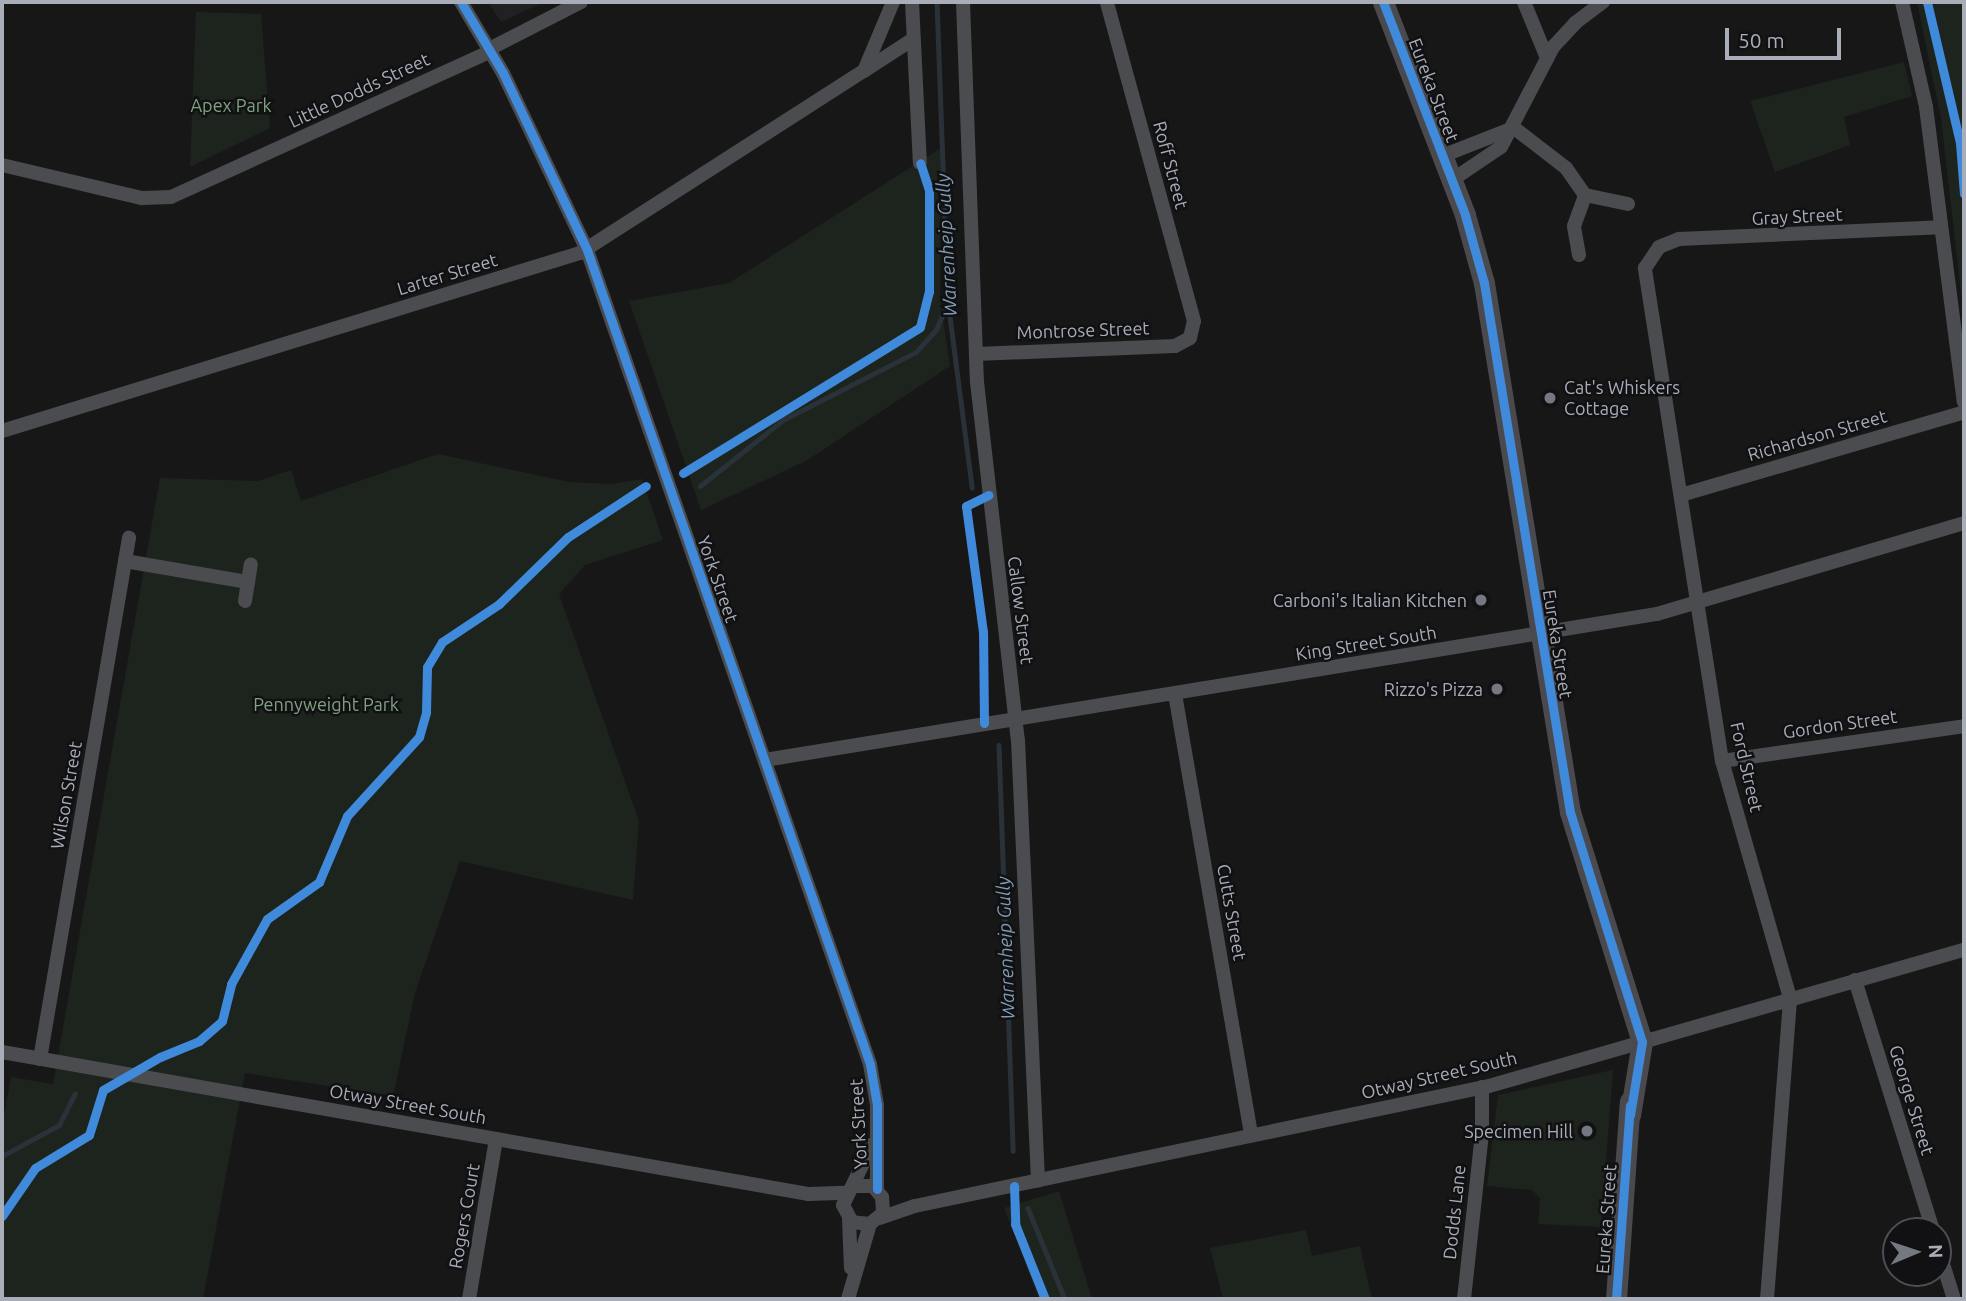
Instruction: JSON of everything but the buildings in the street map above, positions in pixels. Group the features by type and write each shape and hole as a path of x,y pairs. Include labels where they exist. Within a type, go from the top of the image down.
{"street":[{"name":"York Street","path":"461,2 491,50 587,250 870,1064 877,1105 874,1141 880,1193 875,1221"},
{"name":"Little Dodds Street","path":"2,165 142,198 164,198 491,50 581,2"},
{"path":"864,71 893,2"},
{"path":"912,2 920,163"},
{"name":"Callow Street","path":"963,2 976,354 1016,719 1038,1181"},
{"name":"Roff Street","path":"1107,2 1194,321 1190,338"},
{"name":"Eureka Street","path":"1383,2 1452,180 1484,282 1570,812 1637,1044 1616,1299"},
{"path":"1524,2 1546,58"},
{"path":"1452,180 1499,149 1513,127 1546,58 1567,30 1603,2"},
{"path":"1902,2 1926,107 1964,402"},
{"name":"Larter Street","path":"2,431 587,250 913,40"},
{"path":"1442,156 1513,127"},
{"path":"1513,127 1566,168 1585,195 1628,204"},
{"path":"1579,255 1574,226 1585,195"},
{"name":"Gray Street","path":"1659,247 1696,237 1730,240 1940,227"},
{"name":"Ford Street","path":"1659,247 1648,260 1645,278 1722,761 1790,998 1767,1299"},
{"name":"Montrose Street","path":"976,354 1175,346 1190,338"},
{"name":"Richardson Street","path":"1681,495 1964,412"},
{"name":"King Street South","path":"765,760 1541,634 1699,604 1964,523"},
{"name":"Wilson Street","path":"40,1059 129,538"},
{"path":"125,561 248,582"},
{"path":"245,601 251,564"},
{"name":"Cutts Street","path":"1175,694 1251,1136"},
{"name":"Gordon Street","path":"1722,761 1964,726"},
{"name":"Otway Street South","path":"807,1194 847,1216 875,1221 915,1206 1482,1087 1964,950"},
{"name":"George Street","path":"1855,980 1929,1217"},
{"name":"Otway Street South","path":"2,1052 807,1194 851,1190 880,1193 915,1206"},
{"name":"Dodds Lane","path":"1464,1299 1482,1134 1482,1087"},
{"name":"Rogers Court","path":"469,1299 496,1139"},
{"name":"York Street","path":"847,1216 851,1190 874,1141"},
{"path":"847,1216 851,1280 848,1299"},
{"path":"851,1280 875,1221"}],"shaded area":[{"path":"488,2 544,2 501,22"}],"green space":[{"path":"1917,2 1964,2 1964,319 1941,118"},
{"name":"Apex Park","path":"196,12 261,14 270,128 190,167"},
{"path":"1904,62 1912,96 1844,117 1850,145 1775,172 1750,101"},
{"path":"941,148 940,298 950,366 806,461 701,510 629,301 729,283"},
{"name":"Pennyweight Park","path":"438,454 569,482 611,484 642,479 663,540 585,565 559,594 639,821 633,900 460,861 415,993 393,1096 245,1073 203,1299 2,1299 2,1126 11,1077 53,1084 160,478 258,481 291,470 301,501"},
{"path":"1613,1070 1601,1227 1538,1224 1540,1198 1532,1190 1487,1186 1498,1095"},
{"path":"1059,1191 1092,1299 1039,1299 1004,1208"},
{"path":"1306,1230 1312,1256 1360,1246 1372,1299 1223,1299 1210,1248"}],"waterway":[{"name":"Warrenheip Gully","path":"937,2 948,301 972,487"},
{"path":"700,486 783,420 916,352 936,330 946,307"},
{"name":"Warrenheip Gully","path":"999,745 1013,1151"},
{"path":"2,1156 59,1125 75,1094"},
{"name":"Warrenheip Gully","path":"1028,1208 1065,1299"}],"cycle path":[{"path":"461,2 503,73 587,250 870,1064 877,1105 877,1189"},
{"path":"1383,2 1465,215 1484,283 1570,812 1642,1042 1630,1115"},
{"path":"1927,2 1960,143 1964,194"},
{"path":"683,473 920,327 929,292 929,190 920,163"},
{"path":"2,1216 35,1168 89,1135 103,1090 160,1057 199,1041 222,1021 231,984 267,919 319,882 347,816 419,737 426,712 427,667 442,642 499,604 568,537 646,486"},
{"path":"984,723 983,632 966,506 989,495"},
{"path":"1616,1299 1630,1106"},
{"path":"1014,1186 1015,1224 1045,1299"}],"place":[{"name":"Cat's Whiskers Cottage","path":"1550,398"},
{"name":"Carboni's Italian Kitchen","path":"1481,600"},
{"name":"Rizzo's Pizza","path":"1497,689"},
{"name":"Specimen Hill","path":"1587,1131"}]}
